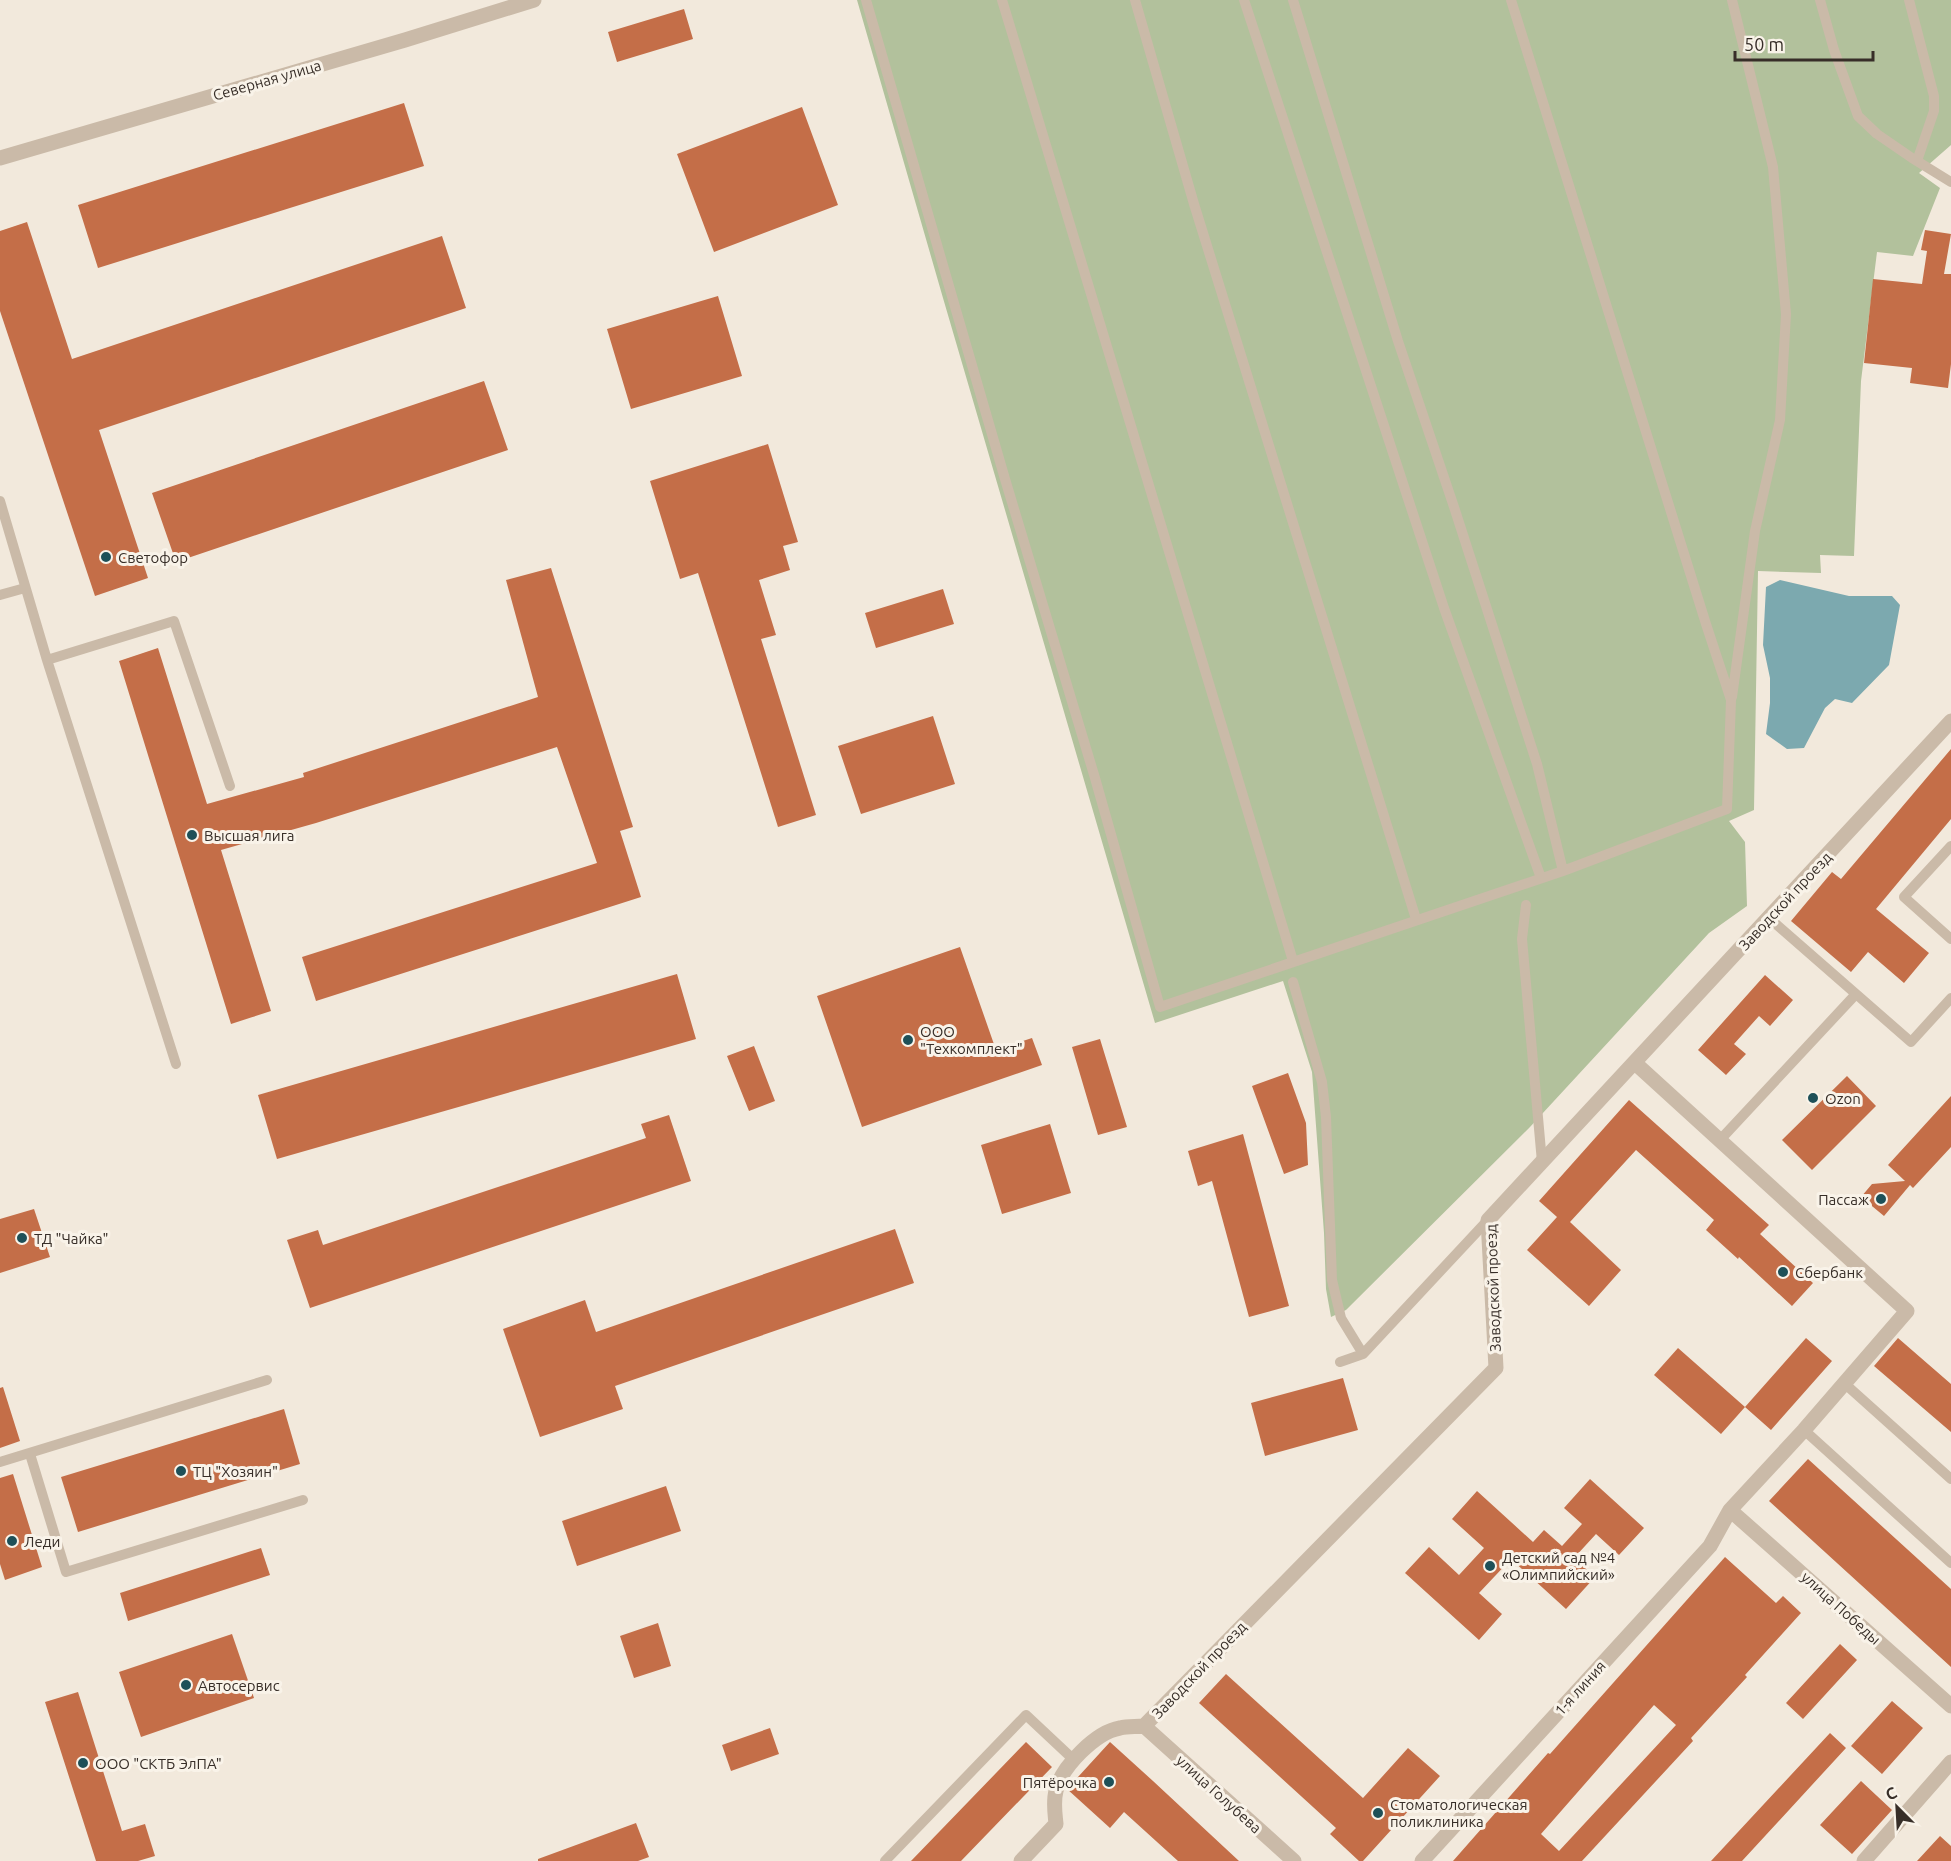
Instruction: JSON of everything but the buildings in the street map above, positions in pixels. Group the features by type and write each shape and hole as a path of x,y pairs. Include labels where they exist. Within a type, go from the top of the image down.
{"street":[{"name":"Северная улица","path":"0,158 534,0"},
{"name":"Заводской проезд","path":"1021,1861 1056,1824 1054,1807 1056,1790 1074,1760 1103,1734 1120,1728 1144,1726 1496,1368 1488,1220 1951,721"},
{"path":"1635,1063 1720,1140"},
{"name":"1-я линия","path":"1422,1861 1710,1546 1730,1510 1804,1430 1907,1311 1720,1140"},
{"name":"улица Победы","path":"1730,1510 1951,1706"},
{"name":"улица Голубева","path":"1144,1726 1294,1861"},
{"path":"1864,1861 1951,1762"}],"lane":[{"path":"866,0 1160,1007 1563,871 1727,809 1731,700 1755,531 1780,420 1786,314 1773,167 1732,0"},
{"path":"1002,0 1293,961"},
{"path":"1136,0 1197,216 1416,919"},
{"path":"1244,0 1444,608 1541,878"},
{"path":"1293,0 1398,341 1537,764 1563,871"},
{"path":"1511,0 1731,700"},
{"path":"1820,0 1837,60 1858,116 1877,134 1951,182"},
{"path":"1909,0 1934,96 1934,111 1917,161"},
{"path":"0,501 47,660 176,1064"},
{"path":"0,595 25,588"},
{"path":"47,660 174,621 230,786"},
{"path":"1951,846 1904,897 1951,939"},
{"path":"1526,905 1522,939 1542,1162"},
{"path":"1769,918 1911,1042 1951,998"},
{"path":"1293,982 1322,1082 1326,1117 1332,1280 1341,1318 1363,1354"},
{"path":"1720,1140 1856,994"},
{"path":"1340,1362 1363,1354 1488,1220"},
{"path":"0,1462 267,1380"},
{"path":"1844,1383 1951,1479"},
{"path":"1804,1430 1951,1563"},
{"path":"30,1454 66,1572 303,1500"},
{"path":"885,1861 1026,1714 1074,1760"}],"green space":[{"path":"857,0 1951,0 1951,145 1919,173 1940,188 1913,256 1877,252 1861,381 1854,556 1820,555 1821,573 1758,571 1754,810 1729,821 1745,842 1747,906 1709,933 1530,1127 1346,1310 1331,1317 1326,1289 1312,1072 1283,981 1155,1023"}],"water":[{"path":"1780,580 1849,596 1892,596 1900,605 1889,665 1852,703 1835,699 1825,708 1804,748 1787,749 1766,734 1770,678 1763,645 1766,587"}],"place":[{"name":"Светофор","path":"106,557"},
{"name":"Высшая лига","path":"192,835"},
{"name":"ООО \"Техкомплект\"","path":"908,1040"},
{"name":"Ozon","path":"1813,1098"},
{"name":"Пассаж","path":"1881,1199"},
{"name":"ТД \"Чайка\"","path":"22,1238"},
{"name":"Сбербанк","path":"1783,1272"},
{"name":"ТЦ \"Хозяин\"","path":"181,1471"},
{"name":"Леди","path":"12,1541"},
{"name":"Детский сад №4 «Олимпийский»","path":"1490,1566"},
{"name":"Автосервис","path":"186,1685"},
{"name":"ООО \"СКТБ ЭлПА\"","path":"83,1763"},
{"name":"Пятёрочка","path":"1109,1782"},
{"name":"Стоматологическая поликлиника","path":"1378,1813"}]}
